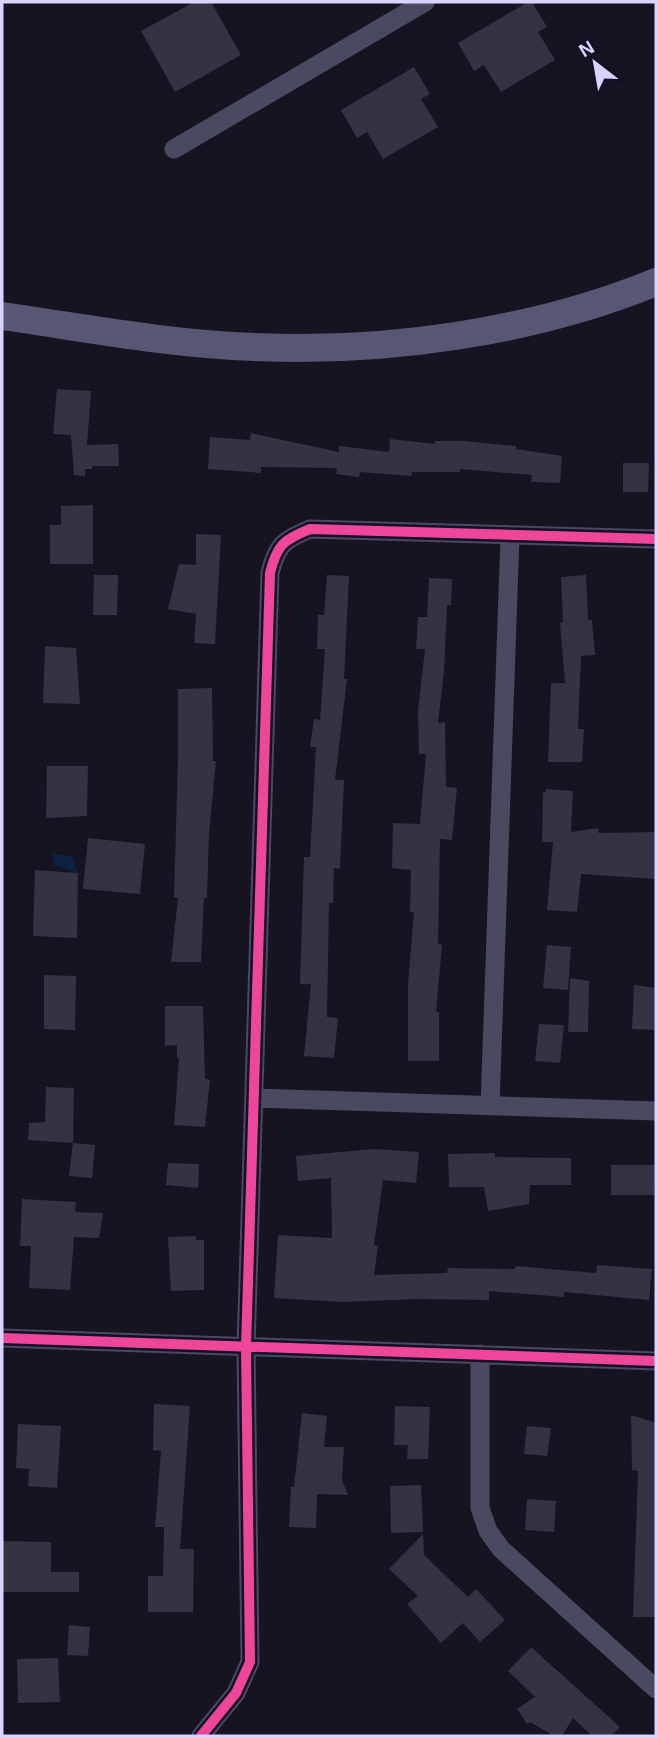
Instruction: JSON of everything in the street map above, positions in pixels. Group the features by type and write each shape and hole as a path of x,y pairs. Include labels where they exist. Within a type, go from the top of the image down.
{"main road":[{"path":"2,316 179,340 254,347 331,348 430,340 548,318 656,282"}],"street":[{"path":"174,149 425,2"},
{"path":"201,1736 236,1693 250,1662 246,1347 270,573 275,552 288,538 310,529 656,540"},
{"path":"490,1106 510,536"},
{"path":"255,1098 656,1111"},
{"path":"2,1338 656,1361"},
{"path":"480,1354 480,1508 488,1531 501,1549 656,1689"}],"water":[{"path":"53,853 73,857 78,873 55,865"}],"building":[{"path":"194,2 211,2 241,55 175,92 141,31"},
{"path":"532,2 547,27 538,32 555,60 501,92 484,65 474,71 458,43"},
{"path":"414,67 430,94 421,99 438,127 383,159 367,132 357,138 341,110"},
{"path":"57,389 91,391 87,445 118,444 119,466 92,466 92,469 85,469 85,476 74,475 71,435 53,434"},
{"path":"251,433 339,452 339,446 389,452 390,439 435,444 435,441 463,441 516,446 516,449 562,456 560,483 531,482 532,475 460,469 460,472 412,472 411,476 360,472 359,477 336,474 337,468 261,467 261,473 208,469 210,437 250,440"},
{"path":"623,463 649,463 648,492 623,492"},
{"path":"93,505 93,564 50,564 50,525 61,525 61,506"},
{"path":"196,534 221,535 215,644 194,643 196,614 168,609 179,564 196,565"},
{"path":"94,575 118,575 117,615 93,615"},
{"path":"327,575 349,576 344,679 347,679 335,780 344,780 340,869 334,868 333,903 329,903 327,1017 338,1018 334,1058 304,1056 311,984 300,984 304,857 310,857 316,747 310,747 314,719 320,720 325,649 317,649 318,615 324,615"},
{"path":"586,575 588,620 592,620 595,655 581,656 578,729 584,729 582,762 548,762 551,683 565,683 560,623 563,622 561,577"},
{"path":"429,578 452,579 451,605 447,605 438,723 445,722 446,787 457,788 452,840 440,839 438,944 442,945 436,1012 439,1012 439,1061 408,1061 408,985 414,912 410,912 411,870 392,868 393,823 420,824 426,754 419,754 418,711 425,649 416,649 418,617 427,617"},
{"path":"45,646 76,648 80,704 43,703"},
{"path":"212,688 213,761 216,761 201,962 171,962 178,898 174,897 178,689"},
{"path":"47,766 88,766 87,816 46,818"},
{"path":"546,789 573,791 571,832 598,828 599,833 656,832 656,879 581,874 577,912 547,910 553,842 542,842 543,792 546,792"},
{"path":"88,838 145,844 140,894 83,889"},
{"path":"35,870 78,873 77,938 33,936"},
{"path":"547,945 571,947 568,990 543,988"},
{"path":"44,975 76,976 75,1030 44,1029"},
{"path":"570,978 589,981 588,1032 568,1032"},
{"path":"634,985 656,988 656,1030 632,1029"},
{"path":"165,1006 203,1006 205,1079 210,1080 205,1127 174,1125 179,1058 177,1045 165,1046"},
{"path":"539,1024 564,1025 560,1063 535,1061"},
{"path":"46,1087 74,1088 73,1143 28,1140 29,1123 45,1122"},
{"path":"73,1143 95,1145 92,1178 69,1176"},
{"path":"374,1149 419,1152 416,1183 383,1180 374,1245 378,1246 374,1275 447,1273 448,1268 515,1269 515,1266 596,1273 597,1265 652,1269 649,1300 564,1292 564,1297 489,1291 489,1300 344,1302 274,1298 278,1235 332,1238 331,1178 298,1181 296,1156"},
{"path":"495,1153 495,1157 571,1158 571,1185 530,1185 529,1204 488,1211 484,1187 449,1187 448,1154"},
{"path":"168,1163 199,1164 198,1188 166,1185"},
{"path":"611,1165 656,1165 654,1195 611,1195"},
{"path":"22,1199 76,1202 75,1212 103,1213 99,1238 74,1237 70,1290 29,1288 31,1246 20,1246"},
{"path":"196,1236 196,1240 204,1240 204,1290 171,1291 168,1237"},
{"path":"154,1404 190,1406 180,1549 194,1549 193,1612 148,1612 148,1576 163,1576 164,1527 155,1527 161,1451 153,1450"},
{"path":"395,1406 430,1407 428,1459 407,1459 408,1445 394,1445"},
{"path":"302,1413 327,1416 324,1447 344,1447 342,1480 348,1495 317,1494 316,1528 289,1527 291,1487 294,1487"},
{"path":"631,1415 656,1423 656,1617 633,1617 638,1471 632,1470"},
{"path":"18,1424 61,1426 57,1488 28,1486 29,1469 16,1468"},
{"path":"527,1426 551,1428 547,1456 524,1454"},
{"path":"421,1485 423,1532 391,1533 390,1486"},
{"path":"527,1499 556,1501 554,1532 525,1530"},
{"path":"423,1534 424,1555 468,1597 476,1589 505,1620 480,1642 463,1623 441,1643 407,1604 418,1596 389,1569"},
{"path":"3,1541 51,1542 51,1572 79,1572 79,1592 2,1592"},
{"path":"69,1625 90,1627 88,1656 67,1655"},
{"path":"531,1647 620,1727 611,1736 592,1736 573,1718 562,1736 554,1736 530,1722 527,1724 517,1709 535,1697 508,1671"},
{"path":"58,1658 60,1702 18,1703 17,1659"}],"cycle path":[{"path":"201,1736 236,1693 250,1662 246,1347 270,573 275,556 287,540 310,529 656,539"},
{"path":"2,1338 656,1361"}]}
